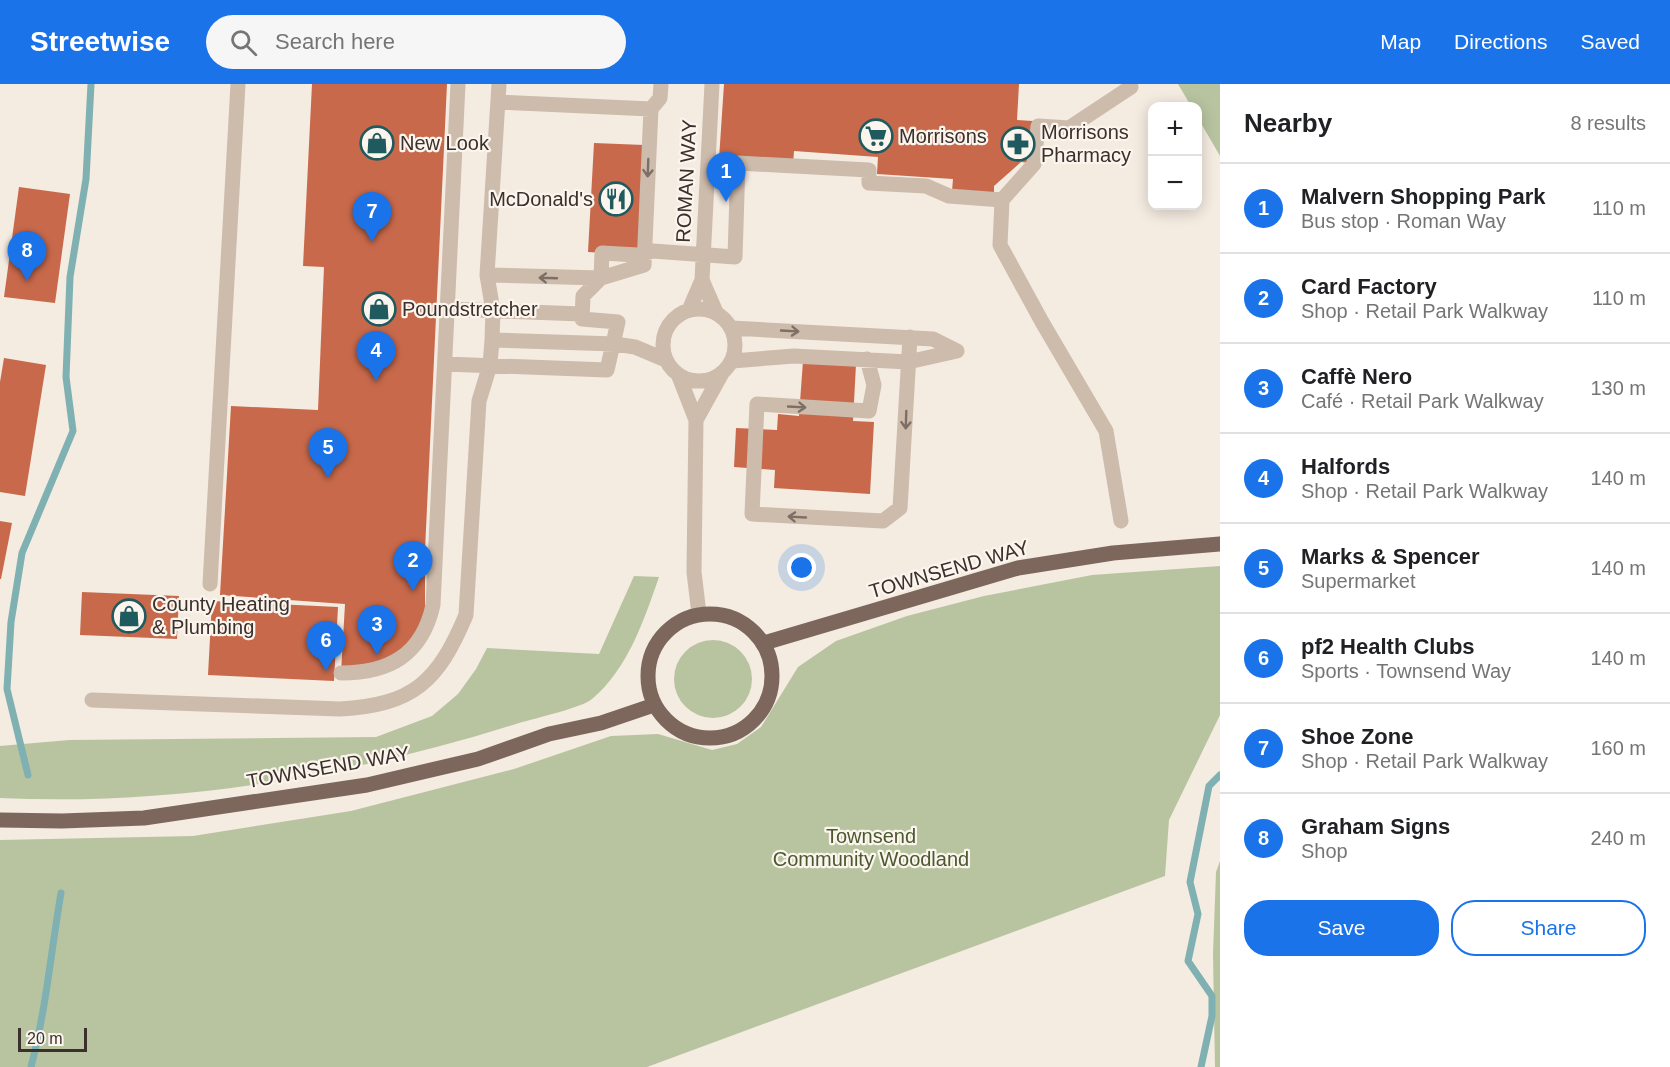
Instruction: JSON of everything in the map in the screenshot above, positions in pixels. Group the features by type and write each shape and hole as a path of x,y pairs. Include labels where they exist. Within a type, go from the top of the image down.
{"main road":[{"name":"TOWNSEND WAY","path":"764,643 1018,568 1113,553 1220,544"},
{"path":"714,612 739,619 764,643 773,675 770,697 765,707 746,728 731,735 708,739 686,734 671,725 654,705 647,672 651,651 670,627 699,614 714,612"},
{"name":"TOWNSEND WAY","path":"0,820 62,821 144,818 367,785 478,759 549,734 601,723 654,705"}],"street":[{"path":"210,584 238,84"},
{"path":"341,673 362,673 385,668 406,656 423,633 431,612 458,84"},
{"path":"92,700 340,709 373,707 410,694 433,674 454,644 466,615 479,401 490,365 493,311 487,275 499,84"},
{"path":"487,275 601,278 644,265 651,109 660,99 661,84"},
{"name":"ROMAN WAY","path":"635,347 666,330 675,318 689,310 702,280 712,84"},
{"path":"1121,521 1106,431 1000,245 1002,200 1034,164 1038,126 1069,128 1131,87"},
{"path":"498,102 651,109"},
{"path":"445,364 607,370 615,344 618,322 582,319 583,296 601,278 602,254 653,251 735,257 738,164 870,170 869,183 926,186 949,196 1002,200"},
{"name":"ROMAN WAY","path":"702,280 716,312 732,327"},
{"path":"689,310 701,308 716,312"},
{"path":"447,309 582,314"},
{"path":"696,420 722,373 732,361 736,344 732,327 933,339 957,351 908,362 794,356 732,361"},
{"path":"666,330 663,342 666,360"},
{"path":"867,359 874,385 869,411 757,404 752,514 883,521 900,508 910,337"},
{"path":"492,340 615,344 635,347 666,360 678,374 696,420 694,572 699,614"},
{"path":"678,374 699,381 710,380 722,373"}],"green space":[{"path":"1178,84 1220,84 1220,156 1202,125 1202,102 1189,102"},
{"name":"Townsend Community Woodland","path":"1220,566 1220,715 1169,820 1165,876 647,1067 0,1067 0,840 193,836 351,811 514,769 611,736 658,734 712,750 737,744 761,727 798,667 836,641 907,616 984,596 1092,575"},
{"path":"634,576 659,577 641,627 625,659 605,687 592,699 578,706 456,742 392,758 263,783 197,792 132,797 0,798 0,746 69,740 376,737 432,716 458,694 476,669 487,648 599,654"},
{"path":"705,640 721,640 735,646 746,657 752,671 752,687 746,701 735,712 721,718 705,718 691,712 680,701 674,687 674,671 680,657 691,646"},
{"path":"1220,861 1220,1067 1215,1067 1213,954 1216,872"}],"building":[{"path":"312,84 447,84 425,550 425,605 433,605 406,656 341,673 345,604 220,595 231,406 318,410 324,267 303,266"},
{"name":"Morrisons","path":"724,84 1019,84 1017,120 1033,121 1030,163 1021,162 994,186 994,194 952,191 953,179 877,174 878,157 794,151 793,164 719,159"},
{"name":"McDonald's","path":"594,143 644,145 638,255 588,252"},
{"path":"19,187 70,194 55,303 4,297"},
{"path":"4,358 46,365 25,496 0,492 0,382"},
{"path":"803,361 856,364 853,421 874,422 870,494 774,488 775,470 734,467 736,428 777,430 778,414 799,416"},
{"path":"0,521 12,523 1,579 0,579"},
{"name":"County Heating & Plumbing","path":"82,592 179,596 177,639 80,635"},
{"path":"212,601 338,607 334,681 208,675"}],"waterway":[{"path":"28,775 7,689 11,622 22,553 73,431 66,377 70,277 86,179 91,84"},
{"path":"1201,1067 1212,1016 1212,996 1188,961 1198,914 1190,882 1209,786 1220,775"},
{"path":"31,1067 61,893"}],"place":[{"name":"Morrisons","path":"876,136"},
{"name":"New Look","path":"377,143"},
{"name":"Morrisons Pharmacy","path":"1018,144"},
{"name":"McDonald's","path":"616,199"},
{"name":"Malvern Shopping Park","path":"726,202"},
{"name":"Shoe Zone","path":"372,242"},
{"name":"Graham Signs","path":"27,281"},
{"name":"Poundstretcher","path":"379,309"},
{"name":"Halfords","path":"376,381"},
{"name":"Marks & Spencer","path":"328,478"},
{"name":"Card Factory","path":"413,591"},
{"name":"County Heating & Plumbing","path":"129,616"},
{"name":"Caffè Nero","path":"377,655"},
{"name":"pf2 Health Clubs","path":"326,671"}]}
